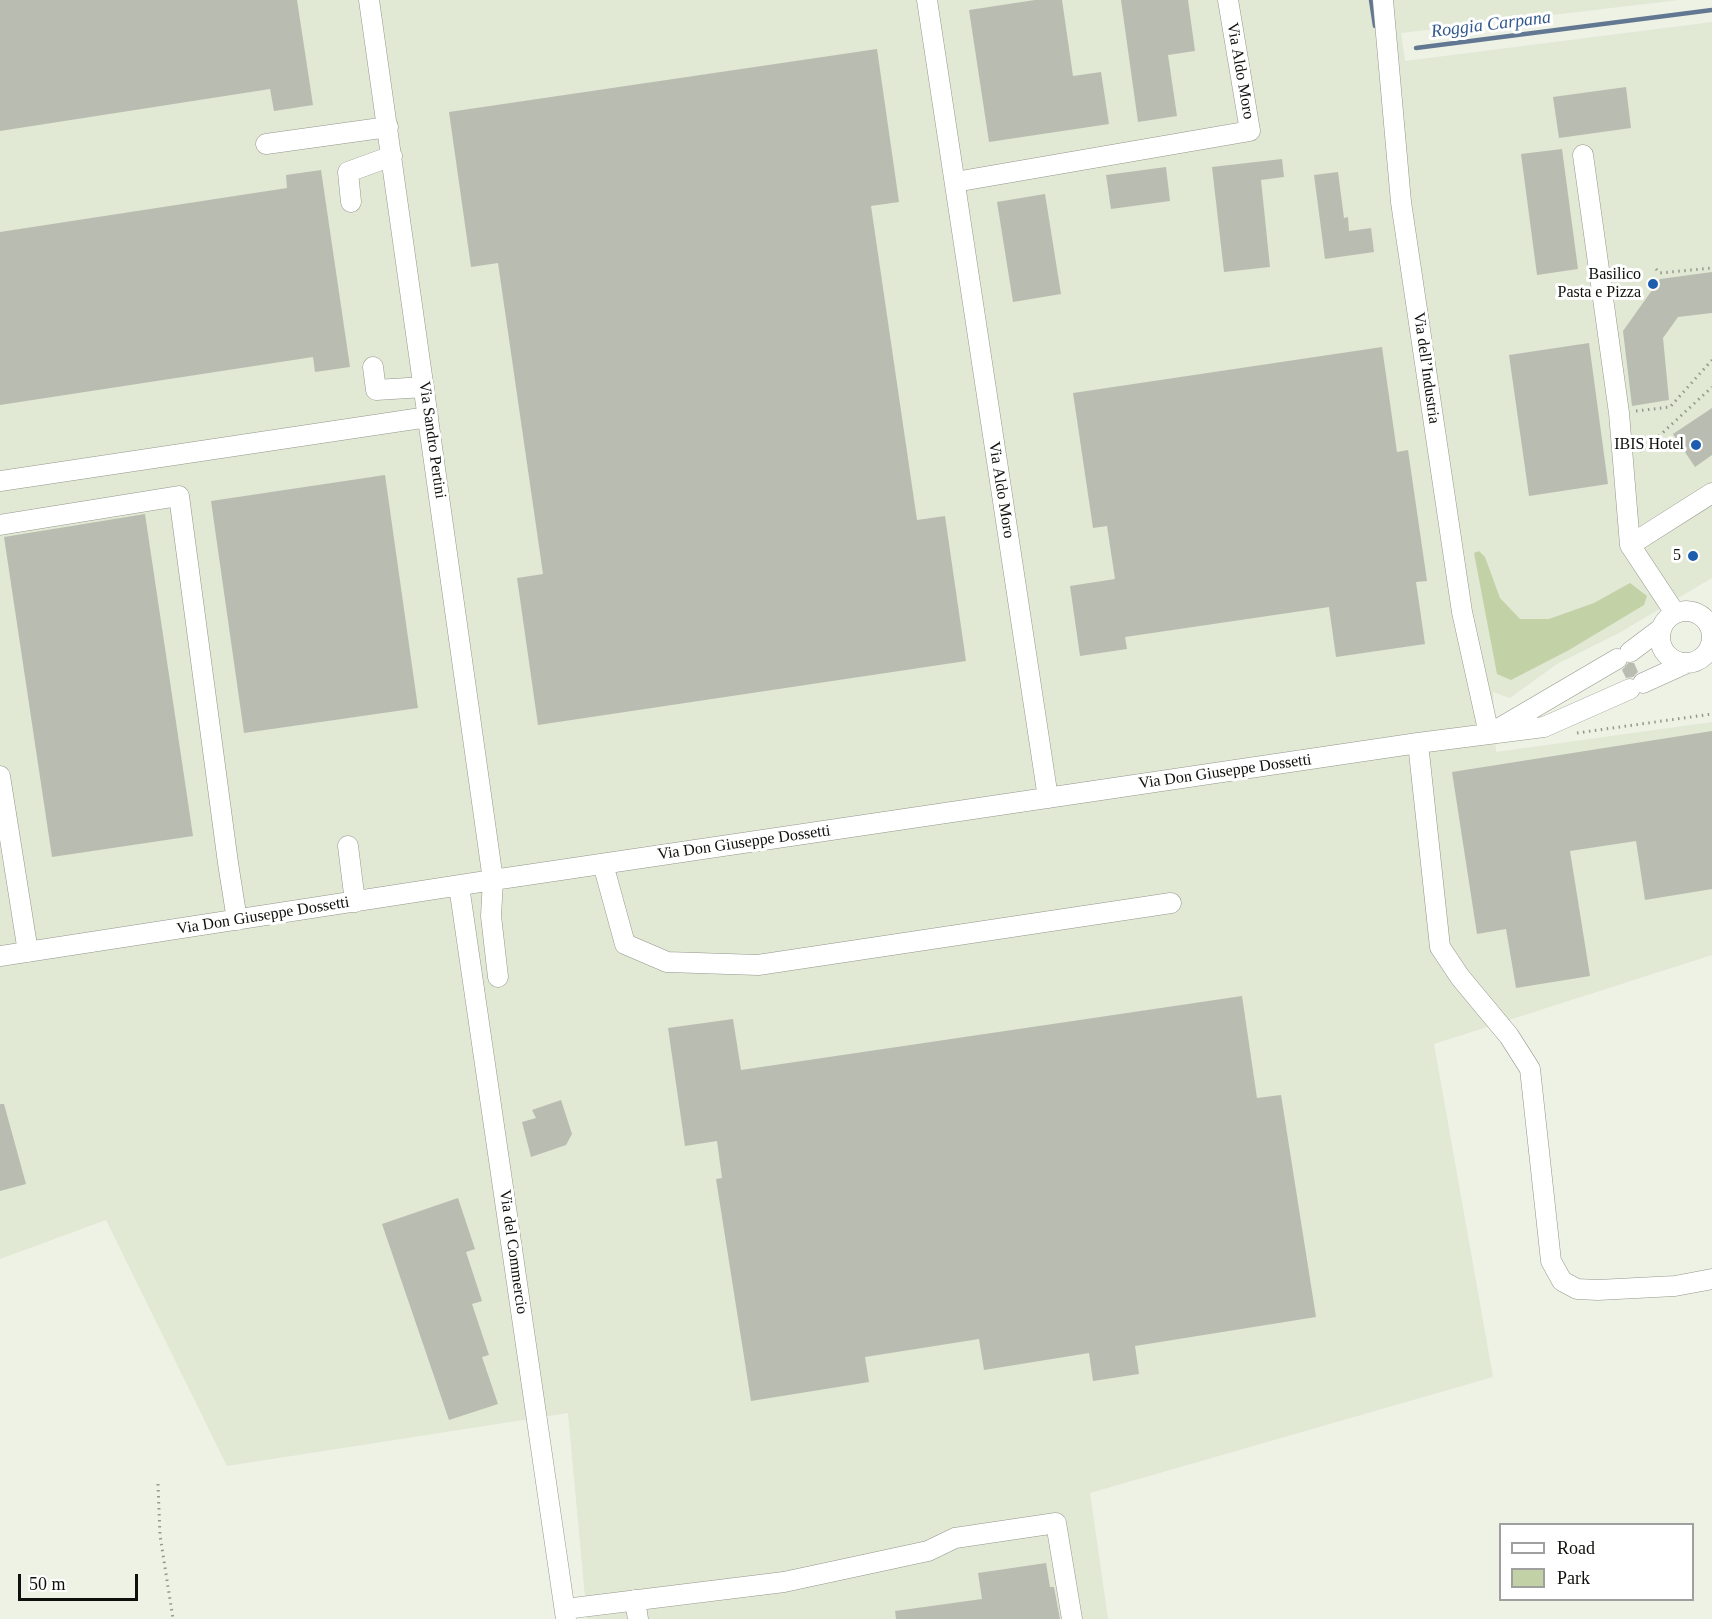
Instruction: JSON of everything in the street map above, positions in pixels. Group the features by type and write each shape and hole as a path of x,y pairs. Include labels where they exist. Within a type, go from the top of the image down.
{"street":[{"name":"Via Sandro Pertini","path":"369,0 494,880 491,916 498,977"},
{"name":"Via Aldo Moro","path":"927,0 1048,798"},
{"name":"Via Aldo Moro","path":"954,182 1250,131 1228,0"},
{"name":"Via dell’Industria","path":"1383,0 1401,202 1462,612 1488,734"},
{"path":"266,144 388,127"},
{"path":"1583,155 1619,413 1630,545 1702,616 1711,630 1704,657 1671,658 1662,645 1662,628"},
{"path":"351,202 348,172 392,156"},
{"path":"373,367 376,390 424,387"},
{"path":"0,480 428,417"},
{"path":"1630,545 1712,494"},
{"path":"0,525 180,496 237,920"},
{"name":"Via Don Giuseppe Dossetti","path":"1488,734 1623,656 1662,628 1665,622 1694,610"},
{"name":"Via Don Giuseppe Dossetti","path":"0,956 1418,743 1544,728 1704,657"},
{"path":"1418,743 1440,947 1460,977 1509,1036 1530,1069 1551,1260 1562,1281 1577,1289 1598,1290 1675,1286 1712,1279"},
{"path":"0,777 28,952"},
{"path":"348,846 355,902"},
{"path":"603,864 625,944 667,962 758,965 1170,903"},
{"name":"Via del Commercio","path":"459,886 566,1614"},
{"path":"566,1614 637,1610 928,1551 955,1538 1056,1523 1072,1619"}],"path":[{"path":"1656,268 1660,273 1712,268"},
{"path":"1619,413 1670,407 1712,360"},
{"path":"1624,455 1645,449 1712,387"},
{"path":"1571,734 1712,714"},
{"path":"158,1484 160,1535 173,1619"}],"shaded area":[{"path":"0,0 1679,0 1401,33 1405,61 1712,22 1712,578 1619,633 1557,664 1510,698 1493,692 1496,752 1712,722 1712,955 1434,1044 1493,1377 1090,1493 1108,1619 587,1619 568,1413 227,1466 106,1220 0,1259"}],"green space":[{"path":"1479,551 1485,557 1500,598 1520,619 1549,619 1594,603 1630,583 1647,596 1644,605 1569,650 1511,680 1497,674 1474,553"}],"building":[{"path":"0,0 297,0 313,105 274,111 270,89 0,131"},
{"path":"1035,0 1062,0 1073,76 1101,72 1109,124 989,142 969,10"},
{"path":"1121,0 1188,0 1195,51 1168,55 1177,116 1138,122"},
{"path":"877,49 899,202 871,206 917,520 945,516 966,661 538,725 517,578 543,574 498,263 471,267 449,112"},
{"path":"1626,87 1631,128 1559,138 1553,97"},
{"path":"1562,149 1578,269 1537,275 1521,154"},
{"path":"1282,159 1284,177 1261,180 1270,267 1224,272 1212,167"},
{"path":"1166,167 1170,201 1111,209 1106,175"},
{"path":"321,170 350,367 315,372 313,357 0,405 0,232 287,188 286,175"},
{"path":"1338,172 1344,218 1348,217 1349,231 1371,228 1374,252 1325,259 1314,175"},
{"path":"1045,194 1061,294 1013,302 997,202"},
{"path":"1712,272 1712,313 1678,317 1663,338 1669,400 1632,406 1623,331 1660,279"},
{"path":"1589,343 1608,484 1529,496 1509,355"},
{"path":"1382,347 1397,452 1408,450 1427,581 1416,582 1425,644 1336,657 1329,607 1125,637 1127,649 1080,656 1070,586 1115,579 1107,526 1093,528 1073,393"},
{"name":"IBIS Hotel","path":"1712,408 1712,455 1695,467 1673,434"},
{"path":"385,475 418,708 244,733 211,501"},
{"path":"145,514 193,836 52,857 4,537"},
{"path":"1628,663 1634,663 1638,672 1633,677 1626,678 1622,670"},
{"path":"1712,731 1712,889 1645,900 1636,841 1570,851 1590,976 1516,988 1506,929 1477,934 1452,772"},
{"path":"1242,996 1257,1098 1281,1095 1316,1317 1135,1346 1139,1374 1093,1381 1089,1353 984,1370 979,1339 865,1357 869,1382 751,1401 716,1179 722,1178 717,1141 685,1146 668,1028 733,1019 741,1070"},
{"path":"561,1100 572,1134 566,1145 531,1157 522,1122 536,1118 532,1110"},
{"path":"0,1104 4,1104 26,1184 0,1191"},
{"path":"458,1198 475,1249 466,1252 482,1301 472,1304 489,1355 482,1357 498,1404 449,1420 382,1224"},
{"path":"1046,1563 1050,1587 1054,1587 1060,1619 896,1619 895,1611 982,1599 978,1573"}],"waterway":[{"path":"1371,0 1375,26"},
{"name":"Roggia Carpana","path":"1416,48 1712,10"}],"place":[{"name":"Basilico Pasta e Pizza","path":"1653,284"},
{"name":"IBIS Hotel","path":"1696,445"},
{"name":"5","path":"1693,556"}]}
